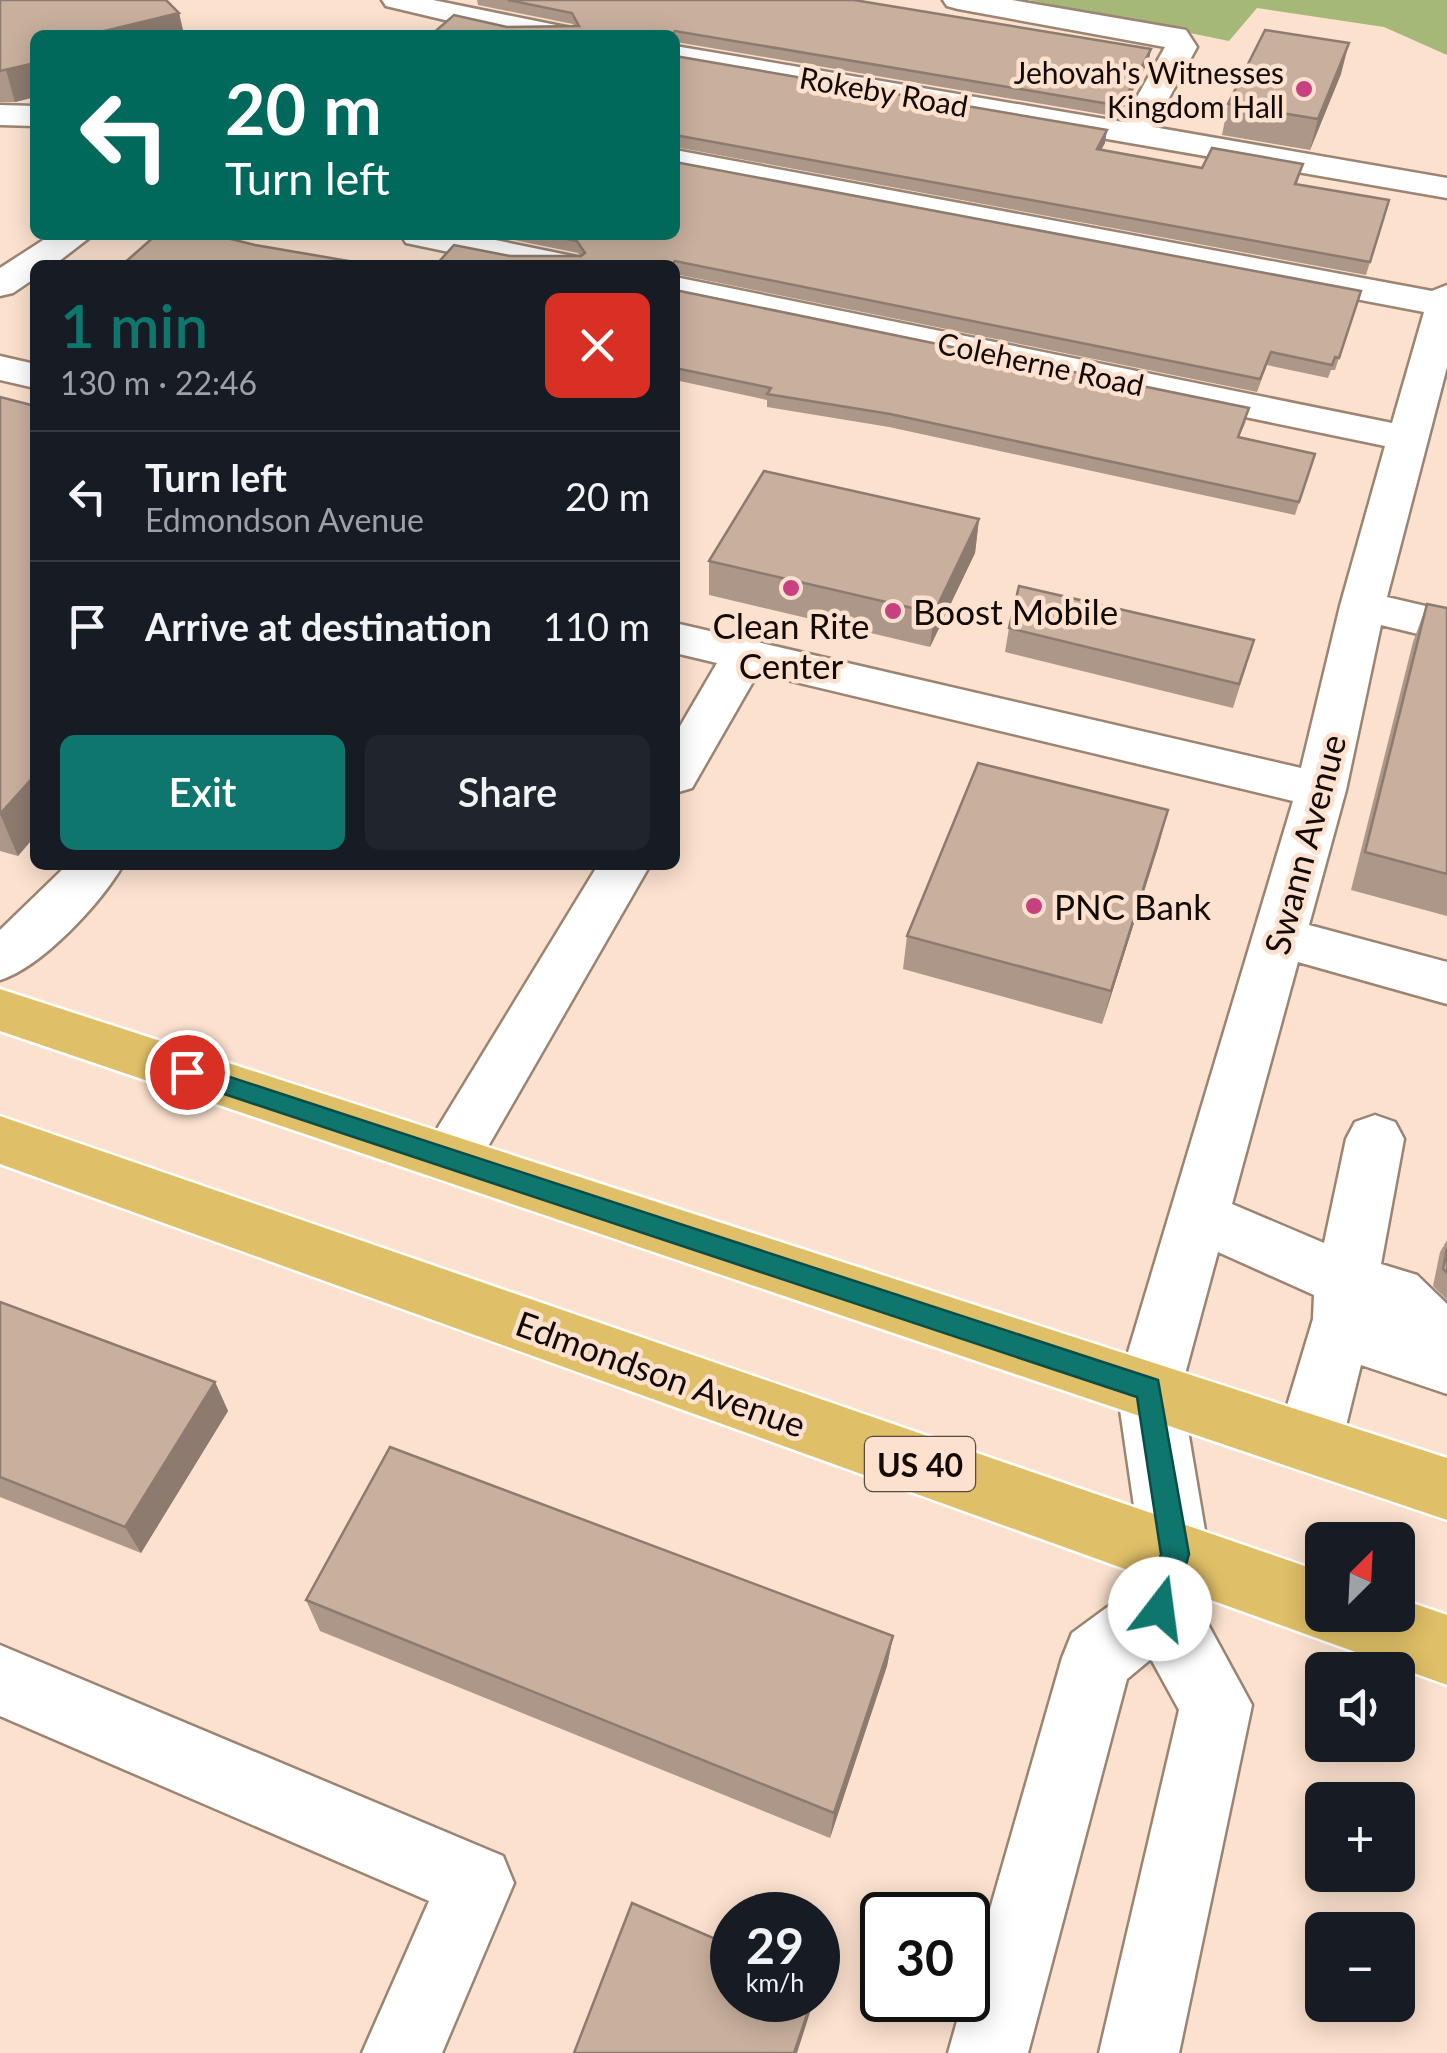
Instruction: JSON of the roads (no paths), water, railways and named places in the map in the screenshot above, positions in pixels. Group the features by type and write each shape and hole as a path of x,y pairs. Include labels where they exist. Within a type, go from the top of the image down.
{"main road":[{"path":"0,1010 1447,1489"},
{"name":"Edmondson Avenue","path":"0,1140 1168,1582 1305,1603"},
{"path":"1396,1632 1447,1650"}],"street":[{"path":"476,20 502,0"},
{"path":"958,0 1175,37 1181,47 1132,134"},
{"path":"406,12 532,30"},
{"name":"Rokeby Road","path":"680,56 1447,188"},
{"path":"0,115 30,116"},
{"path":"680,161 1446,302"},
{"path":"37,260 67,240"},
{"path":"442,240 540,260"},
{"path":"0,284 30,264"},
{"name":"Coleherne Road","path":"680,289 1408,438"},
{"name":"Swann Avenue","path":"1149,1389 1322,790 1362,606 1446,302"},
{"path":"0,368 30,375"},
{"path":"1362,606 1447,626"},
{"path":"680,639 1322,790"},
{"path":"680,767 745,654"},
{"path":"0,960 48,919 92,870"},
{"path":"450,1159 621,870"},
{"path":"1280,937 1447,983"},
{"path":"1309,1442 1398,1312 1375,1139"},
{"path":"1197,1216 1398,1312"},
{"path":"1139,2053 1216,1705 1168,1582 1149,1389"},
{"path":"988,2053 1096,1658 1168,1582"},
{"path":"0,1680 476,1883 402,2053"}],"place":[{"name":"Jehovah's Witnesses Kingdom Hall","path":"1304,89"},
{"name":"Clean Rite Center","path":"791,588"},
{"name":"Boost Mobile","path":"893,611"},
{"name":"PNC Bank","path":"1034,906"}]}
